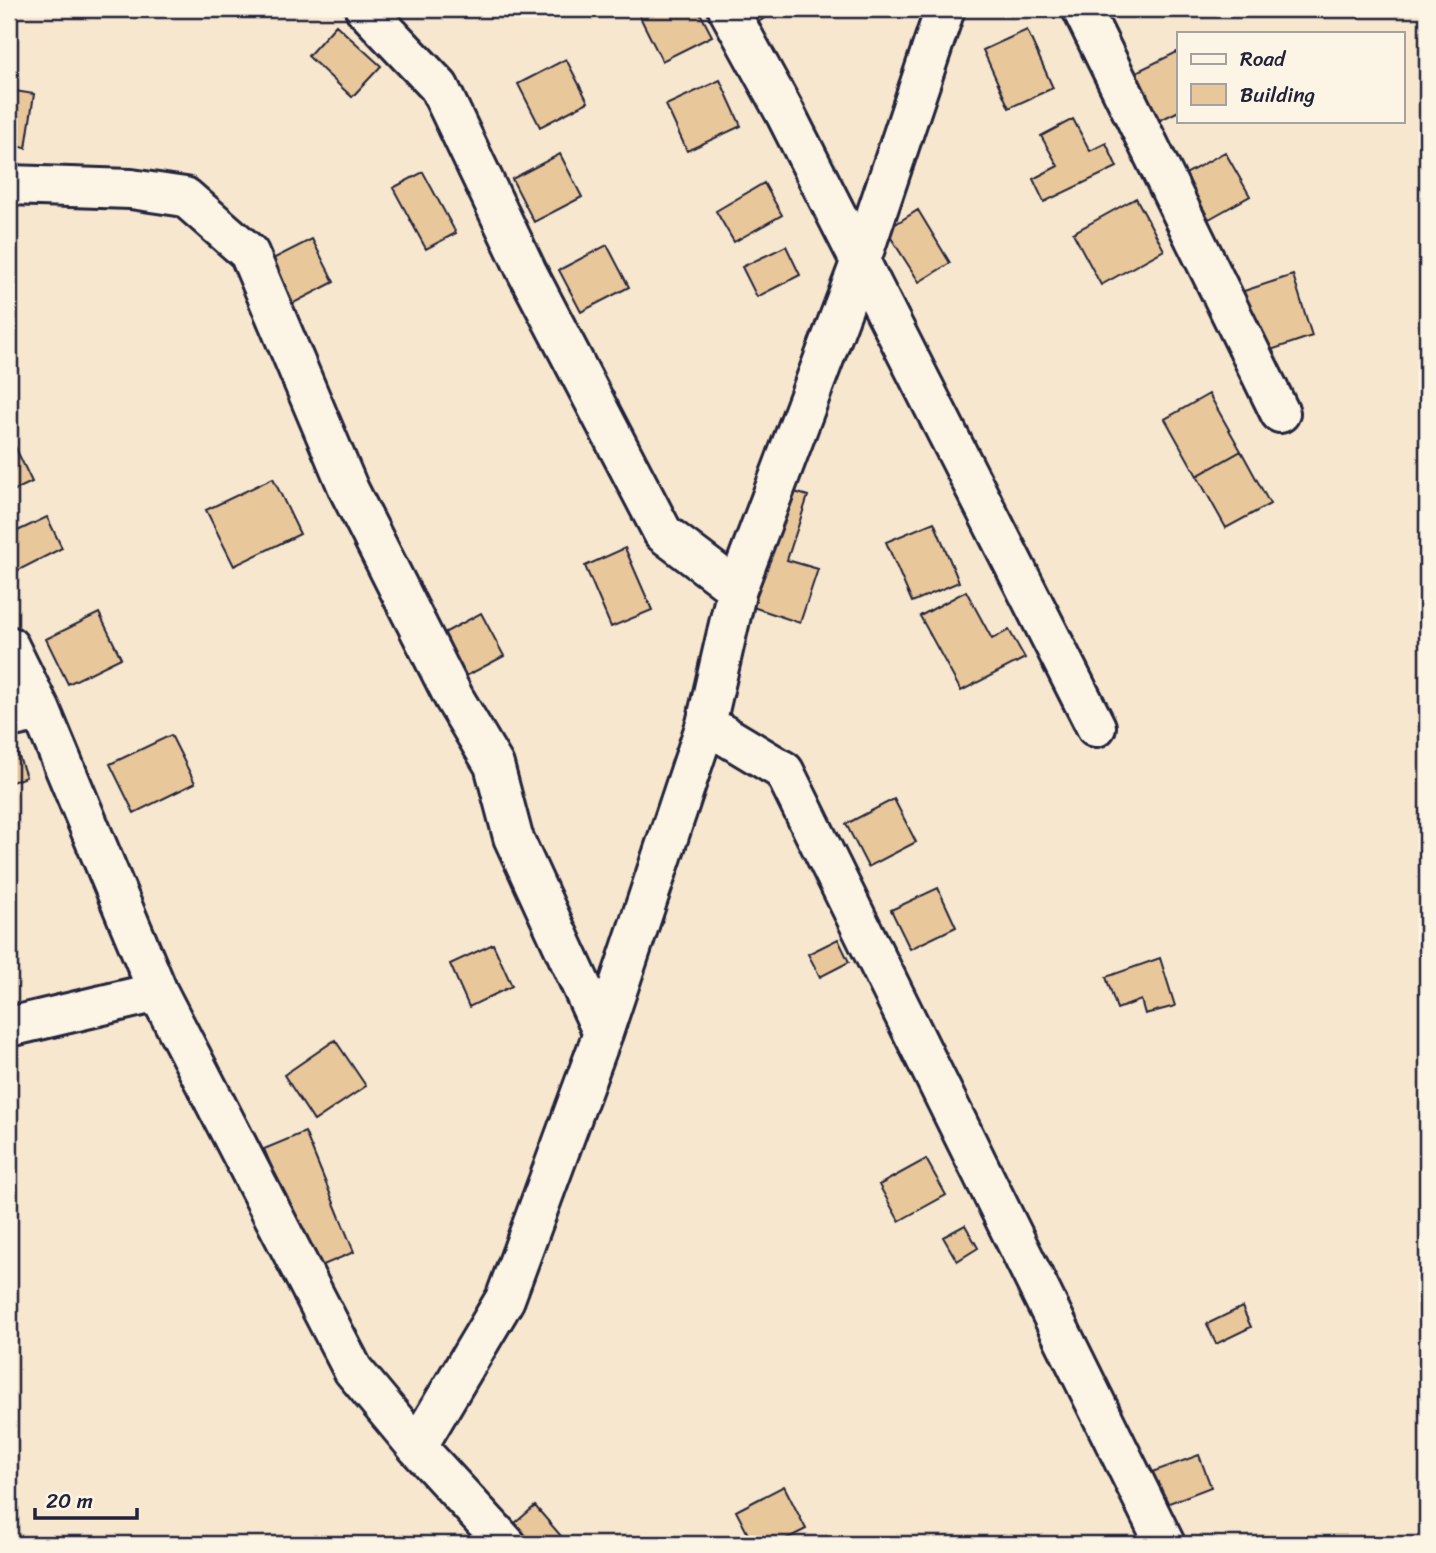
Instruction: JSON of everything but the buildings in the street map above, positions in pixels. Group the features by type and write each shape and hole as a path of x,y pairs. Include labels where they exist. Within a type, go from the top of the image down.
{"street":[{"path":"365,9 439,87 527,272 663,533 737,589"},
{"path":"727,9 785,113 1096,727"},
{"path":"417,1447 505,1299 603,1033 706,724 737,589 860,262 945,9"},
{"path":"1082,9 1280,413"},
{"path":"9,185 131,189 185,197 249,253 349,490 454,698 494,765 513,837 603,1033"},
{"path":"9,646 25,714 158,992 354,1370 417,1447 506,1544"},
{"path":"706,724 784,771 1165,1544"},
{"path":"9,1027 158,992"}]}
